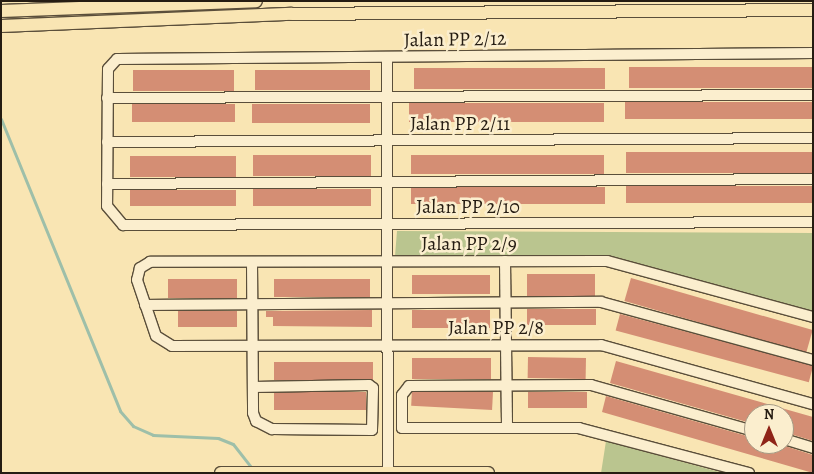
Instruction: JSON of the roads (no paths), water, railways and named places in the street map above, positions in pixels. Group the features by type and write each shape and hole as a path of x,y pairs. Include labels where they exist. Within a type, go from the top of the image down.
{"main road":[{"path":"1,11 256,1"},
{"path":"1,26 292,14 813,10"},
{"path":"221,473 292,469 488,473"}],"street":[{"name":"Jalan PP 2/12","path":"108,98 108,75 113,62 125,58 813,53"},
{"path":"387,57 388,472"},
{"path":"813,95 387,99 108,98 107,184 813,179"},
{"name":"Jalan PP 2/11","path":"107,142 813,138"},
{"name":"Jalan PP 2/10","path":"107,184 109,211 123,226 813,222"},
{"path":"505,261 506,428"},
{"name":"Jalan PP 2/9","path":"145,305 138,287 137,273 150,262 616,262 813,317"},
{"path":"252,262 253,413 264,427 372,430 373,388 369,385 253,386"},
{"path":"145,305 388,301 610,303 813,360"},
{"name":"Jalan PP 2/8","path":"145,305 156,336 172,346 601,345 813,404"},
{"path":"744,427 602,387 409,386 402,394 404,428 598,430 749,473"},
{"path":"794,442 813,448"}],"waterway":[{"path":"1,119 120,411 133,426 153,435 218,438 233,444 252,468"}]}
